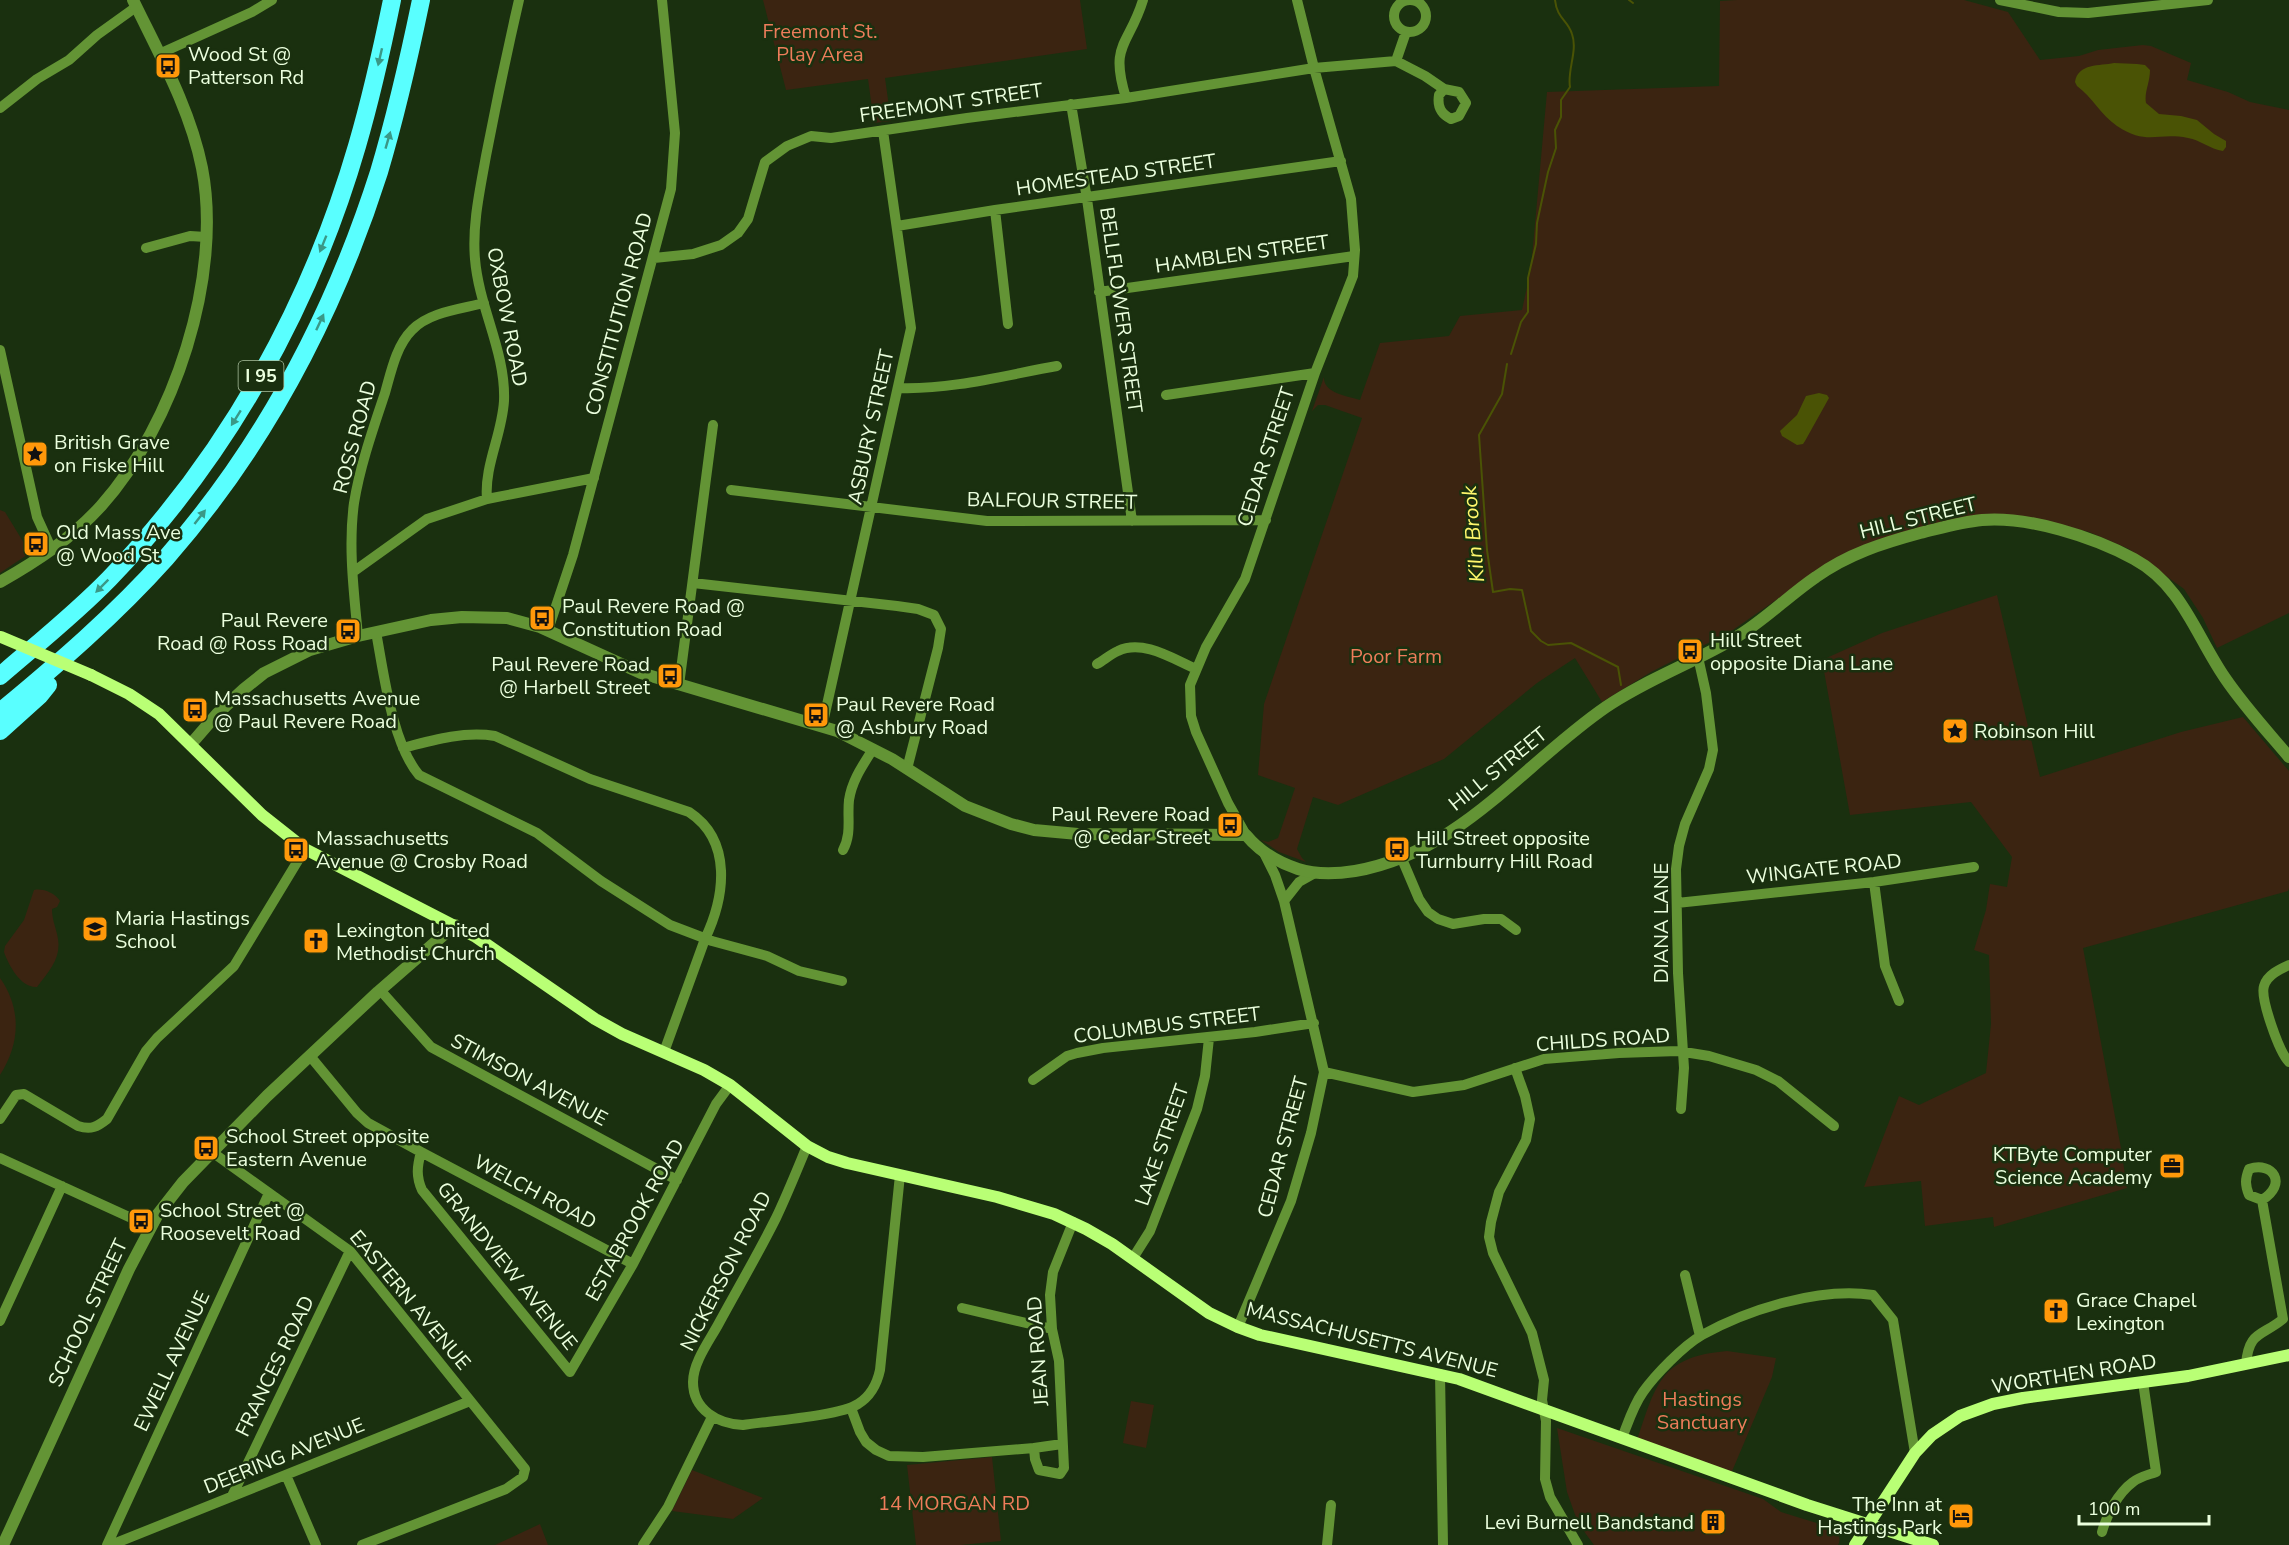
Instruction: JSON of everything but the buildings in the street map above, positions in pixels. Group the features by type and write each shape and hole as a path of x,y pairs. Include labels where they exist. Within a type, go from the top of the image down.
{"highway":[{"name":"I 95","path":"0,675 73,614 132,555 190,484 251,393 291,319 336,211 366,114 392,0"},
{"name":"I 95","path":"0,712 77,648 138,589 194,524 249,447 297,367 338,282 374,186 398,104 421,0"},
{"path":"0,732 39,695 77,648"}],"main road":[{"name":"MASSACHUSETTS AVENUE","path":"0,637 91,675 142,701 170,723 262,815 305,849 476,937 595,1019 622,1034 704,1070 730,1085 807,1146 828,1157 1026,1205 1073,1222 1133,1258 1209,1312 1260,1335 1440,1374 1807,1505 1933,1545"},
{"name":"WORTHEN ROAD","path":"1855,1545 1915,1453 1932,1435 1960,1416 1993,1404 2071,1390 2202,1374 2289,1355"}],"street":[{"path":"159,54 252,12 272,0"},
{"name":"OXBOW ROAD","path":"487,499 488,473 500,431 504,401 502,371 477,277 474,257 477,204 497,97 519,0"},
{"name":"CONSTITUTION ROAD","path":"548,630 560,597 594,478 671,189 675,133 662,0"},
{"path":"1126,98 1119,76 1120,49 1143,0"},
{"name":"CEDAR STREET","path":"1238,1327 1292,1201 1311,1133 1324,1072 1284,901 1264,853 1246,835 1228,803 1194,727 1190,690 1206,647 1245,579 1315,373 1353,276 1351,200 1297,0"},
{"path":"2000,0 2059,12 2088,13 2208,0"},
{"path":"0,108 37,79 69,60 135,4 185,114 200,159 205,195 206,237 203,276 194,318 173,384 157,423 139,456 114,490 86,521 52,550 0,582"},
{"path":"1406,32 1396,61 1444,89"},
{"name":"FREEMONT STREET","path":"654,258 693,254 721,245 738,233 748,219 765,162 786,146 811,136 831,138 1126,98 1314,68 1396,61"},
{"name":"BELLFLOWER STREET","path":"1071,104 1087,199 1132,521"},
{"name":"ASBURY STREET","path":"822,727 911,328 883,131"},
{"name":"HOMESTEAD STREET","path":"897,226 995,210 1341,162"},
{"path":"995,210 1008,324"},
{"path":"146,248 190,236 206,237"},
{"name":"HAMBLEN STREET","path":"1100,292 1354,256"},
{"name":"ROSS ROAD","path":"358,636 353,572 354,505 375,422 404,340 413,329 430,318 484,303"},
{"path":"0,350 37,516 43,535 52,550"},
{"path":"898,388 968,382 1057,366"},
{"path":"1166,395 1315,373"},
{"path":"679,685 712,424"},
{"path":"353,572 427,519 487,499 594,478"},
{"name":"BALFOUR STREET","path":"731,490 987,521 1266,520"},
{"name":"HILL STREET","path":"1264,853 1291,866 1315,873 1358,870 1402,859 1430,846 1455,830 1606,707 1653,679 1746,631 1816,576 1857,553 1895,540 1973,521 2006,520 2033,524 2078,536 2136,560 2160,578 2188,613 2227,681 2289,757"},
{"path":"693,583 851,601 934,615 941,629 936,658 907,769"},
{"path":"191,744 217,714 264,673 310,650 358,636 431,620 462,616 507,618 548,630 641,673 837,731 907,769 964,806 1011,824 1034,830 1087,834 1246,835"},
{"path":"376,632 403,748 409,762 419,774 537,833 601,881 670,925 705,939 767,957 799,971 842,981"},
{"path":"1097,664 1118,651 1138,648 1154,650 1196,669"},
{"name":"DIANA LANE","path":"1681,1109 1684,1068 1678,973 1676,869 1685,824 1709,769 1713,750 1706,693 1698,657"},
{"path":"403,748 478,733 495,736 590,779 689,812 703,821 711,831 721,863 718,905 664,1052"},
{"path":"843,850 849,833 849,802 852,787 873,749"},
{"path":"0,1119 16,1095 24,1094 87,1129 98,1126 107,1119 146,1051 234,966 305,849"},
{"path":"1402,859 1419,899 1428,912 1438,919 1453,924 1501,919 1516,930"},
{"name":"WINGATE ROAD","path":"1677,903 1874,882 1974,867"},
{"path":"1284,901 1299,882 1315,873"},
{"path":"1874,882 1885,966 1899,1001"},
{"name":"SCHOOL STREET","path":"3,1545 129,1269 158,1214 183,1182 310,1056 455,925"},
{"path":"2289,965 2271,975 2264,984 2263,994 2281,1051 2289,1062"},
{"name":"STIMSON AVENUE","path":"381,991 431,1047 678,1180"},
{"name":"COLUMBUS STREET","path":"1033,1080 1067,1056 1077,1053 1102,1048 1209,1038 1314,1023"},
{"name":"LAKE STREET","path":"1133,1258 1150,1231 1197,1109 1209,1038"},
{"name":"CHILDS ROAD","path":"1324,1072 1413,1092 1464,1085 1544,1059 1619,1053 1683,1052 1731,1062 1771,1077 1834,1126"},
{"path":"310,1056 357,1113 369,1123 421,1152"},
{"path":"1515,1068 1526,1096 1530,1119 1526,1140 1499,1192 1489,1238 1493,1253 1532,1333 1544,1380 1542,1400 1546,1421 1545,1479 1550,1497 1578,1545"},
{"name":"ESTABROOK ROAD","path":"570,1372 633,1264 716,1104 730,1085"},
{"name":"NICKERSON ROAD","path":"712,1417 698,1401 693,1385 694,1374 705,1348 776,1216 807,1146"},
{"name":"EASTERN AVENUE","path":"213,1152 350,1251 525,1469 525,1474 506,1488 362,1545"},
{"name":"WELCH ROAD","path":"421,1152 633,1264"},
{"name":"GRANDVIEW AVENUE","path":"421,1152 417,1170 422,1190 570,1372"},
{"path":"0,1158 151,1227"},
{"path":"643,1545 668,1507 712,1417 727,1423 743,1425 851,1408 870,1393 878,1378 900,1175"},
{"path":"0,1321 62,1186"},
{"name":"EWELL AVENUE","path":"109,1545 269,1193"},
{"path":"2246,1364 2249,1343 2255,1336 2286,1319 2262,1200"},
{"name":"JEAN ROAD","path":"1034,1448 1039,1470 1059,1474 1064,1468 1059,1361 1052,1329 1050,1295 1053,1272 1073,1222"},
{"name":"FRANCES ROAD","path":"232,1496 350,1251"},
{"path":"1685,1275 1700,1336"},
{"path":"1622,1438 1643,1393 1674,1359 1700,1336 1736,1320 1810,1298 1852,1292 1873,1295 1893,1320 1915,1453"},
{"path":"962,1308 1052,1329"},
{"path":"1440,1374 1443,1545"},
{"path":"2103,1532 2106,1520 2121,1494 2134,1481 2156,1472 2143,1382"},
{"name":"DEERING AVENUE","path":"109,1545 470,1401"},
{"path":"851,1408 866,1442 889,1456 923,1457 1062,1444"},
{"path":"286,1475 316,1545"},
{"path":"1327,1545 1331,1504"}],"green space":[{"name":"Freemont St. Play Area","path":"763,0 1080,0 1087,49 885,78 891,121 874,123 868,79 786,90"},
{"name":"Poor Farm","path":"1964,0 2008,12 2040,60 2079,56 2098,50 2151,46 2191,63 2187,80 2228,92 2250,102 2289,110 2289,613 2217,648 2203,618 2184,589 2129,549 2089,532 2033,518 1952,520 1802,582 1730,632 1651,672 1602,702 1575,658 1537,683 1444,759 1338,805 1313,797 1297,849 1306,862 1279,852 1261,840 1268,842 1278,838 1295,788 1258,775 1264,704 1362,418 1325,405 1318,405 1312,411 1324,377 1327,387 1360,400 1380,343 1449,336 1460,316 1522,310 1531,268 1547,92 1719,86 1720,1"},
{"path":"0,510 5,512 30,553 0,573"},
{"path":"1997,595 2040,777 2181,732 2243,717 2289,771 2289,888 2288,891 2083,948 2127,1188 1994,1227 1993,1217 1925,1226 1921,1181 1864,1187 1899,1096 1919,1105 1986,1073 1991,1024 1989,955 1974,950 1986,910 1990,884 2007,887 2012,857 1971,802 1850,815 1822,660 1882,633"},
{"path":"34,890 48,892 60,901 57,907 52,909 58,942 57,956 51,969 37,987 21,980 12,969 4,952 5,946 24,920"},
{"path":"0,978 12,1002 16,1026 12,1051 0,1075"},
{"name":"Hastings Sanctuary","path":"1727,1351 1776,1358 1772,1377 1730,1476 1636,1443 1655,1390 1663,1378 1686,1360 1704,1354"},
{"path":"1131,1401 1154,1405 1146,1448 1123,1443"},
{"path":"1557,1428 1763,1499 1781,1512 1836,1529 1839,1543 1838,1545 1594,1545 1578,1523 1567,1492"},
{"name":"14 MORGAN RD","path":"992,1457 1001,1541 961,1545 916,1545 907,1465"},
{"path":"692,1470 763,1498 733,1519 672,1511"},
{"path":"540,1524 548,1545 495,1545"}],"shaded area":[{"path":"2114,63 2145,65 2150,70 2146,103 2159,114 2197,120 2226,141 2223,151 2188,138 2137,135 2111,122 2075,82 2080,71 2085,68"},
{"path":"1819,393 1829,398 1803,444 1797,445 1782,436 1780,431 1797,415 1806,396"}],"waterway":[{"name":"Kiln Brook","path":"1511,354 1521,322 1528,312 1528,278 1536,244 1537,223 1548,172 1556,148 1555,130 1561,117 1561,100 1570,87 1574,40 1570,29 1558,11 1555,0"},
{"path":"1629,0 1633,3"},
{"name":"Kiln Brook","path":"1507,364 1502,394 1479,435 1487,550 1493,592 1510,589 1522,590 1531,631 1541,641 1548,645 1571,643 1618,667 1621,685"}],"place":[{"name":"Wood St @ Patterson Rd","path":"168,66"},
{"name":"British Grave on Fiske Hill","path":"35,454"},
{"name":"Old Mass Ave @ Wood St","path":"36,544"},
{"name":"Paul Revere Road @ Constitution Road","path":"542,618"},
{"name":"Paul Revere Road @ Ross Road","path":"348,631"},
{"name":"Hill Street opposite Diana Lane","path":"1690,651"},
{"name":"Paul Revere Road @ Harbell Street","path":"670,676"},
{"name":"Massachusetts Avenue @ Paul Revere Road","path":"195,710"},
{"name":"Paul Revere Road @ Ashbury Road","path":"816,715"},
{"name":"Robinson Hill","path":"1955,731"},
{"name":"Paul Revere Road @ Cedar Street","path":"1230,825"},
{"name":"Hill Street opposite Turnburry Hill Road","path":"1397,849"},
{"name":"Massachusetts Avenue @ Crosby Road","path":"296,850"},
{"name":"Maria Hastings School","path":"95,929"},
{"name":"Lexington United Methodist Church","path":"316,941"},
{"name":"School Street opposite Eastern Avenue","path":"206,1148"},
{"name":"KTByte Computer Science Academy","path":"2172,1166"},
{"name":"School Street @ Roosevelt Road","path":"141,1221"},
{"name":"Grace Chapel Lexington","path":"2056,1311"},
{"name":"The Inn at Hastings Park","path":"1961,1516"},
{"name":"Levi Burnell Bandstand","path":"1713,1522"}]}
